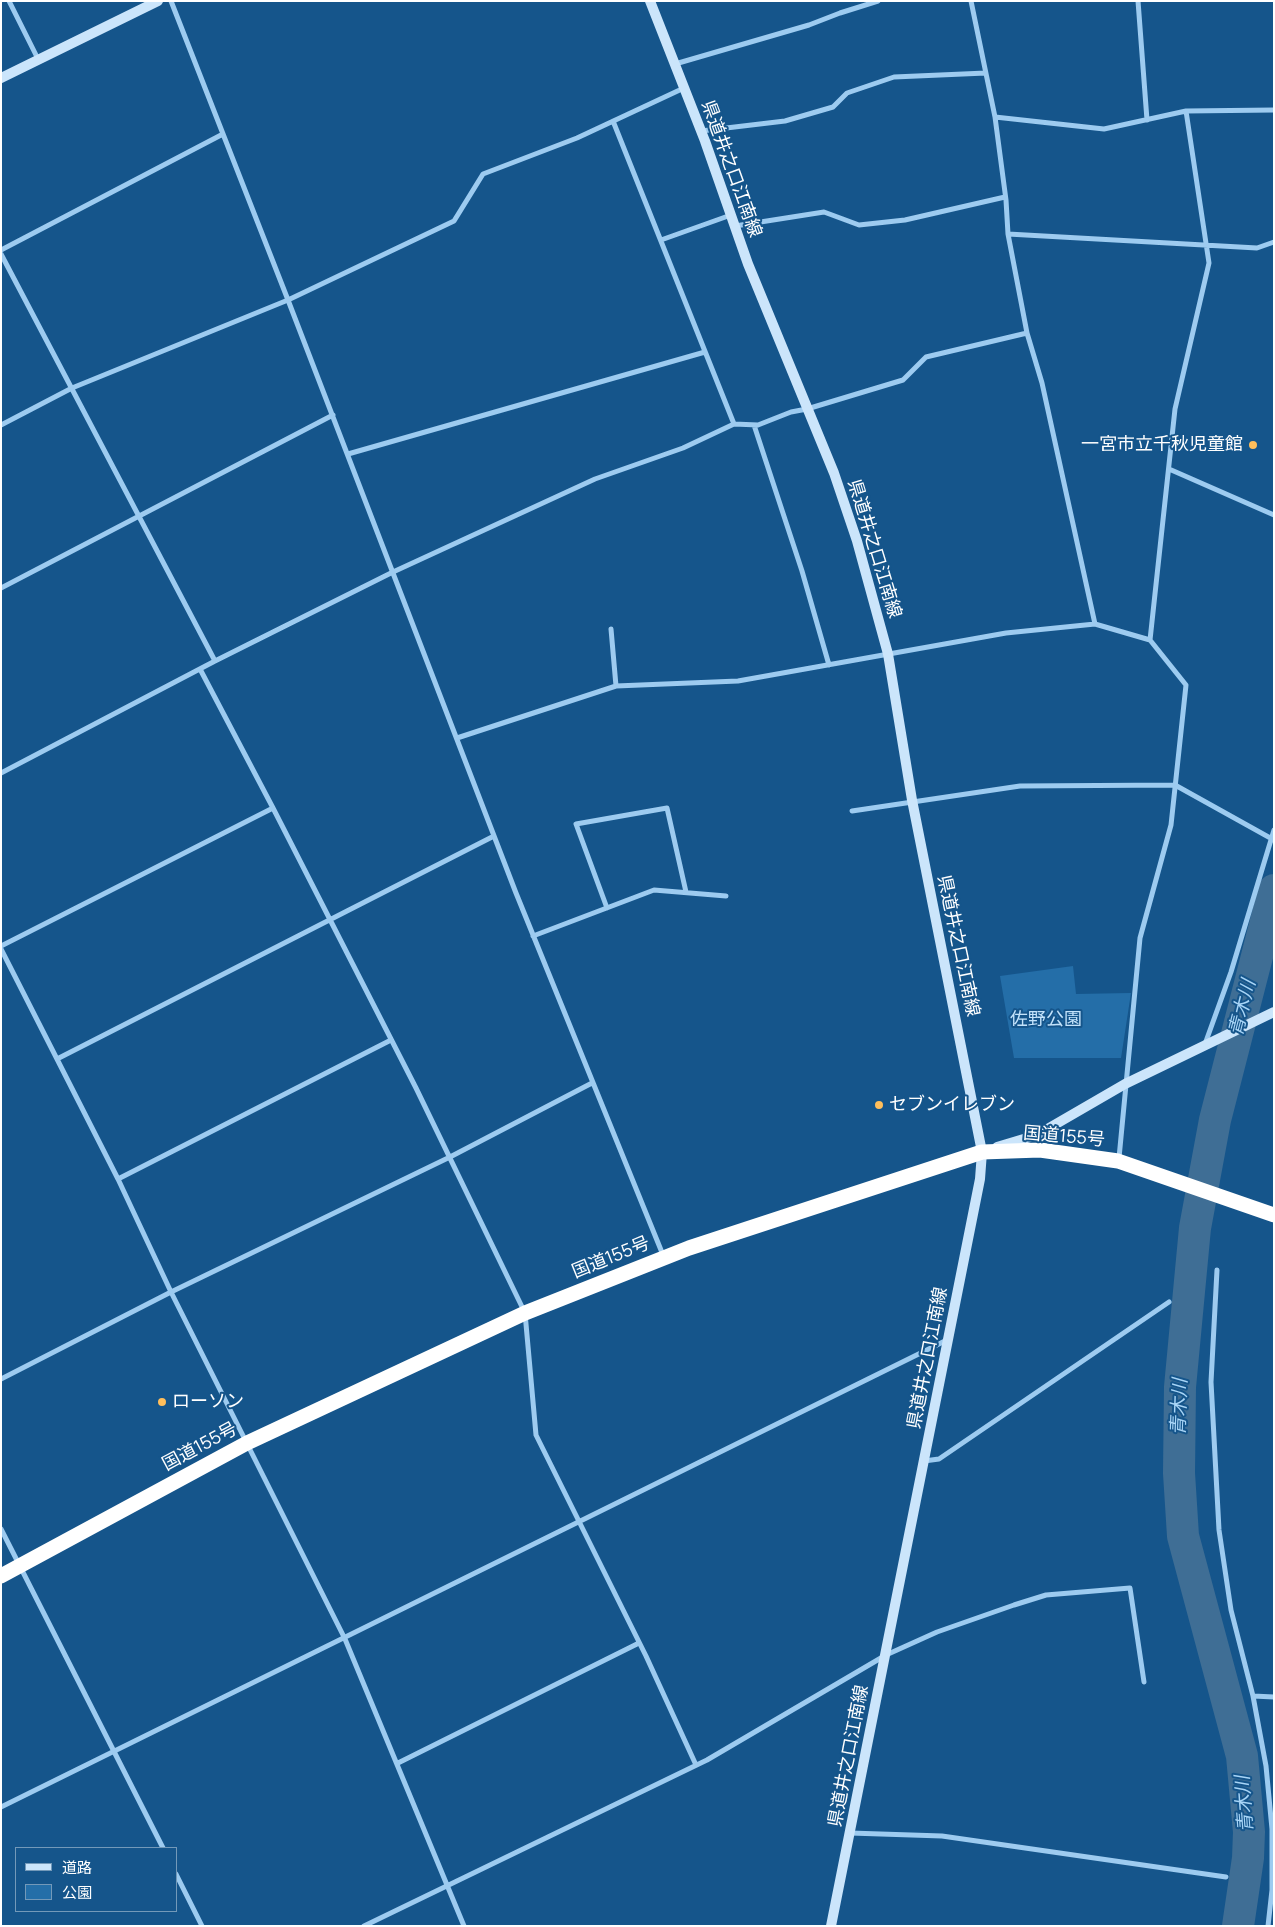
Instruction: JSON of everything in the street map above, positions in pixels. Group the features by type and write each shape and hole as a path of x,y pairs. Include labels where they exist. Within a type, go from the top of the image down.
{"highway":[{"name":"国道155号","path":"1,1576 247,1443 525,1313 663,1257 982,1152 1040,1150 1118,1161 1274,1215"}],"main road":[{"path":"1,78 158,1"},
{"name":"県道井之口江南線","path":"650,1 701,131 748,264 834,473 857,541 888,654 912,800 982,1152 980,1180 949,1339 831,1926"},
{"path":"982,1152 1037,1135 1125,1084 1269,1014"}],"street":[{"path":"9,1 38,59"},
{"path":"171,1 333,415 533,936 663,1257"},
{"path":"675,64 809,25 878,1"},
{"path":"971,1 995,118 1008,234 1027,333 1042,383 1095,624"},
{"path":"1138,1 1147,120"},
{"path":"701,131 785,121 833,107 847,94 894,77 986,73"},
{"path":"1,425 72,388 288,300 454,221 483,174 577,138 684,88"},
{"path":"995,118 1104,129 1186,111 1274,110"},
{"path":"1150,640 1175,409 1209,263 1186,111"},
{"path":"613,121 734,424"},
{"path":"215,661 1,252 223,134"},
{"path":"735,226 824,212 859,225 905,220 1005,197"},
{"path":"660,240 731,215"},
{"path":"1008,234 1257,248 1274,242"},
{"path":"1,772 215,661 393,572 595,478 683,448 734,424 758,425 791,412 807,409 903,380 926,357 1027,333"},
{"path":"348,454 705,352"},
{"path":"1,588 333,415"},
{"path":"754,425 802,571 829,664"},
{"path":"1169,469 1274,514"},
{"path":"457,738 616,686 738,681 1006,633 1095,624 1150,640 1186,685 1170,825 1140,938 1118,1161"},
{"path":"610,630 616,686"},
{"path":"200,669 330,919 450,1158 525,1313 536,1435 639,1643 696,1765"},
{"path":"852,811 912,800 1020,786 1175,785 1272,839"},
{"path":"273,808 1,947 118,1179 171,1292 345,1638 464,1926"},
{"path":"607,908 576,824 667,808 686,892"},
{"path":"1210,1042 1274,830"},
{"path":"57,1059 494,836"},
{"path":"533,936 654,890 726,896"},
{"path":"118,1179 391,1040"},
{"path":"1,1379 171,1292 450,1158 592,1083"},
{"path":"1217,1270 1211,1382 1219,1530 1231,1610 1253,1696 1266,1766 1272,1829 1272,1890 1268,1926"},
{"path":"924,1461 940,1459 1169,1302"},
{"path":"1,1807 949,1339"},
{"path":"1,1529 163,1847"},
{"path":"364,1926 696,1765 886,1655 937,1632 1046,1595 1130,1588 1144,1682"},
{"path":"398,1763 639,1643"},
{"path":"1253,1696 1274,1697"},
{"path":"850,1833 942,1836 1226,1876"},
{"path":"178,1878 202,1926"}],"green space":[{"name":"佐野公園","path":"1073,966 1076,994 1131,993 1121,1058 1014,1058 1000,976"}],"waterway":[{"name":"青木川","path":"1238,1926 1248,1858 1249,1832 1242,1756 1183,1536 1179,1473 1180,1387 1195,1228 1215,1120 1274,890"}],"place":[{"name":"一宮市立千秋児童館","path":"1253,445"},
{"name":"セブンイレブン","path":"879,1105"},
{"name":"ローソン","path":"162,1402"}]}
